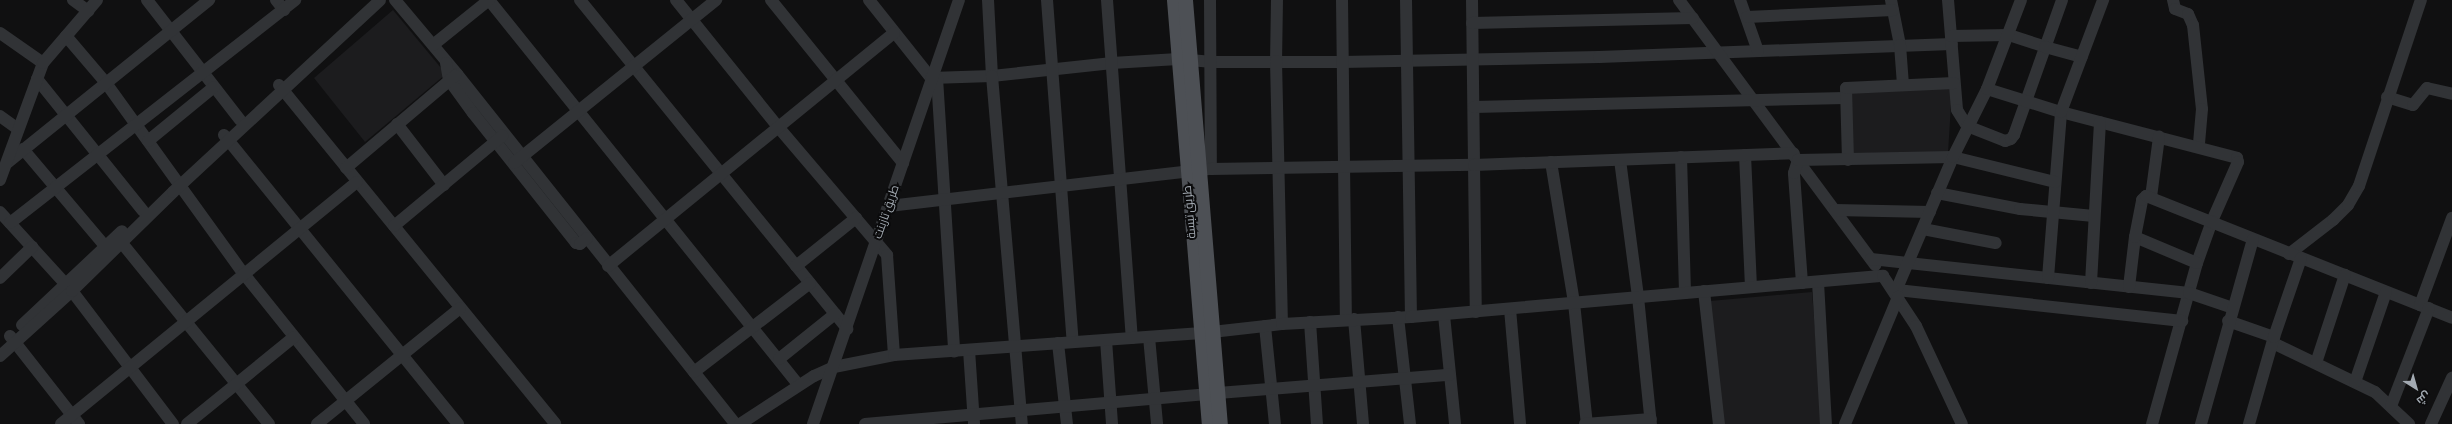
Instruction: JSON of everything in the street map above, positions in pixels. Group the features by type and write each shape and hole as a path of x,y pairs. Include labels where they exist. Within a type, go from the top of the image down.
{"main road":[{"name":"طريق تبسة","path":"1174,0 1184,59 1198,170 1212,394 1220,424"},
{"name":"طريق تبسة","path":"1184,59 1185,0"},
{"name":"طريق تبسة","path":"1209,424 1212,394"}],"street":[{"path":"73,0 88,11"},
{"path":"0,180 8,163 18,129 43,63 97,0"},
{"path":"147,0 240,120"},
{"path":"8,163 23,149 171,32 209,0"},
{"path":"276,0 284,10"},
{"path":"10,223 295,0"},
{"path":"395,0 446,62 453,77 500,138 587,238 735,424"},
{"path":"433,45 489,0 754,326 799,385"},
{"path":"580,0 847,329"},
{"path":"676,0 779,128 887,255 889,263 894,355"},
{"path":"518,160 716,0"},
{"path":"770,0 903,163"},
{"path":"869,0 894,33 934,78 954,351"},
{"name":"طريق تازبنت","path":"813,424 834,367 903,163 934,78 959,0"},
{"path":"988,0 992,76 1022,424"},
{"path":"1047,0 1074,342"},
{"path":"1107,0 1122,180 1132,338"},
{"path":"1198,170 1210,62 1210,0"},
{"path":"1277,0 1276,61 1282,324"},
{"path":"1342,0 1343,168 1350,320 1360,381 1363,424"},
{"path":"1406,0 1411,317"},
{"path":"1472,0 1476,312"},
{"path":"1680,0 1897,293 1930,353 1962,424"},
{"path":"1740,0 1758,51"},
{"path":"1948,0 1957,110 1967,126 2005,141 2009,140 2014,134 2062,0"},
{"path":"1845,424 1897,293 1907,262 1923,229 1937,193 1967,126 1987,89 2009,35 2021,0"},
{"path":"2048,278 2062,112 2102,0"},
{"path":"2173,0 2175,9 2188,14 2193,25 2202,109 2198,147"},
{"path":"2289,254 2333,220 2348,205 2359,186 2370,157 2388,97 2421,0"},
{"path":"0,356 12,339 375,1"},
{"path":"1747,17 1892,5 1900,45 1903,84"},
{"path":"1472,23 1692,18"},
{"path":"0,33 43,63"},
{"path":"608,266 894,33"},
{"path":"934,78 992,76 1112,63 1184,59 1210,62 1342,62 1719,53 1900,45 2009,35 2082,57"},
{"path":"66,36 106,83 244,274 364,424"},
{"path":"346,168 453,77"},
{"path":"37,79 143,211"},
{"path":"1848,160 1845,98 1846,88 1850,86 1954,83"},
{"path":"148,141 214,87"},
{"path":"227,138 240,120 280,88"},
{"path":"280,88 555,424"},
{"path":"2388,97 2413,105 2427,88 2452,94"},
{"path":"1987,89 2062,112 2236,156 2238,159 2212,221 2197,263 2155,423"},
{"path":"1474,107 1845,98"},
{"path":"0,116 18,129"},
{"path":"2091,283 2100,122"},
{"path":"397,124 444,185"},
{"path":"2151,197 2159,137"},
{"path":"227,138 458,424"},
{"path":"394,226 500,138"},
{"path":"23,149 105,246"},
{"path":"889,206 1198,170 1474,165 1745,155 1848,160 1953,157 2055,182"},
{"path":"1745,155 1752,287"},
{"path":"1681,157 1685,293"},
{"path":"1796,157 1794,173 1802,283"},
{"path":"1551,162 1574,303 1586,424 1651,422 1638,297 1620,160"},
{"path":"61,424 76,420 130,368 358,182"},
{"path":"69,287 105,246 119,239 143,211 178,184"},
{"path":"1937,193 2053,214 2094,216"},
{"path":"2129,287 2135,237 2142,200 2146,196 2212,221 2289,254 2452,318"},
{"path":"1835,210 1930,212"},
{"path":"0,212 69,287 173,424"},
{"path":"796,266 856,218"},
{"path":"2391,406 2452,218"},
{"path":"1923,229 1996,242"},
{"path":"2135,237 2197,263"},
{"path":"119,239 187,321 268,424"},
{"path":"2201,424 2228,321 2253,239"},
{"path":"0,278 32,247"},
{"path":"2249,424 2273,340 2301,258"},
{"path":"1871,259 2189,294 2233,308"},
{"path":"2316,363 2345,275"},
{"path":"740,424 799,385 834,367 894,355 1149,337 1282,324 1444,315 1884,276"},
{"path":"1818,282 1826,424"},
{"path":"694,372 810,283"},
{"path":"1704,291 1719,424"},
{"path":"2355,382 2386,292"},
{"path":"1897,293 2182,321"},
{"path":"317,424 460,308"},
{"path":"1510,309 1520,424"},
{"path":"779,359 835,314"},
{"path":"1444,315 1454,424"},
{"path":"1398,317 1410,424"},
{"path":"2228,321 2273,340 2375,392 2409,424"},
{"path":"1310,322 1317,424"},
{"path":"1266,326 1275,424"},
{"path":"187,424 294,337"},
{"path":"1149,337 1156,424"},
{"path":"0,345 12,339"},
{"path":"12,339 76,420"},
{"path":"1106,340 1112,424"},
{"path":"1058,344 1067,424"},
{"path":"969,350 973,419"},
{"path":"865,424 973,419 1020,410 1360,381 1449,375"},
{"path":"2431,424 2452,378"}],"shaded area":[{"path":"393,10 446,74 365,142 314,78"},
{"path":"1952,88 1948,153 1850,155 1850,91"},
{"path":"1812,292 1822,424 1723,424 1710,301"}]}
